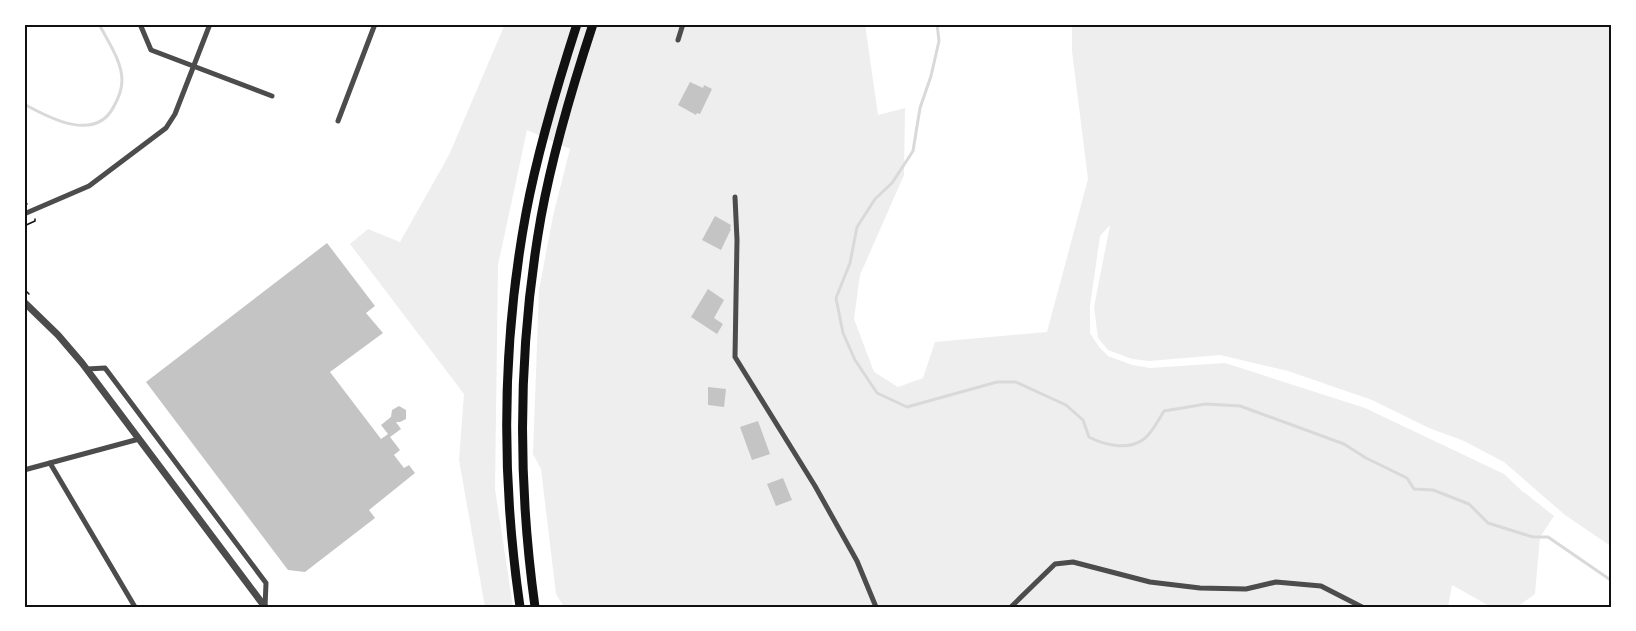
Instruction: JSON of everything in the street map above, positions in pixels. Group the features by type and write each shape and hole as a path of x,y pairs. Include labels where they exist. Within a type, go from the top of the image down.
{"highway":[{"path":"520,607 511,540 507,468 510,334 520,253 535,173 555,94 577,24"},
{"path":"535,607 527,539 522,458 523,377 528,306 549,176 569,98 592,24"}],"street":[{"path":"140,24 152,50 272,96"},
{"path":"24,214 89,186 166,128 175,114 210,24"},
{"path":"338,121 375,24"},
{"path":"678,40 683,24"},
{"path":"735,197 737,240 735,357 857,561 876,607"},
{"path":"24,302 58,335 87,369 265,607"},
{"path":"87,369 105,368 252,564 266,583 265,607"},
{"path":"24,470 139,439"},
{"path":"50,463 135,607"},
{"path":"1011,607 1055,564 1073,561 1150,582 1200,588 1246,588 1276,582 1321,586 1362,607"}],"shaded area":[{"path":"505,24 865,24 878,115 905,108 904,175 860,275 854,319 874,372 898,387 923,378 935,342 1047,332 1088,179 1072,51 1072,24 1612,24 1612,547 1565,515 1504,462 1464,441 1429,428 1372,400 1288,371 1220,355 1149,361 1132,359 1108,350 1098,338 1094,307 1110,225 1100,236 1090,306 1090,333 1108,356 1132,365 1150,368 1225,363 1365,408 1504,474 1554,516 1540,537 1535,594 1517,607 1491,607 1452,585 1448,607 564,607 556,594 541,469 533,454 539,290 553,216 570,149 527,130 498,265 495,489 513,607 485,607 459,460 464,394 350,244 368,229 400,242 449,155"}],"building":[{"path":"690,82 712,89 700,114 696,115 678,105"},
{"path":"715,216 731,225 721,250 702,240"},
{"path":"327,243 375,306 366,313 383,333 330,372 381,439 388,434 381,425 391,417 392,410 399,406 406,410 406,419 396,422 401,429 390,437 400,450 394,455 404,468 409,465 415,473 369,510 375,518 305,572 288,570 146,382"},
{"path":"708,289 724,300 714,318 723,324 717,334 691,317"},
{"path":"708,387 726,389 724,407 708,405"},
{"path":"758,421 770,454 752,460 740,427"},
{"path":"783,478 792,500 776,506 767,484"}],"waterway":[{"path":"24,104 59,121 72,124 96,123 106,117 117,100 122,80 117,58 99,24"},
{"path":"937,24 939,41 931,76 920,108 913,151 892,183 875,199 857,227 850,263 836,298 843,333 855,360 877,393 907,407 997,382 1016,382 1066,405 1083,420 1089,437 1124,446 1144,439 1153,430 1164,411 1206,404 1240,406 1344,444 1366,458 1407,478 1414,489 1433,490 1469,504 1488,523 1533,537 1548,537 1612,581"}]}
